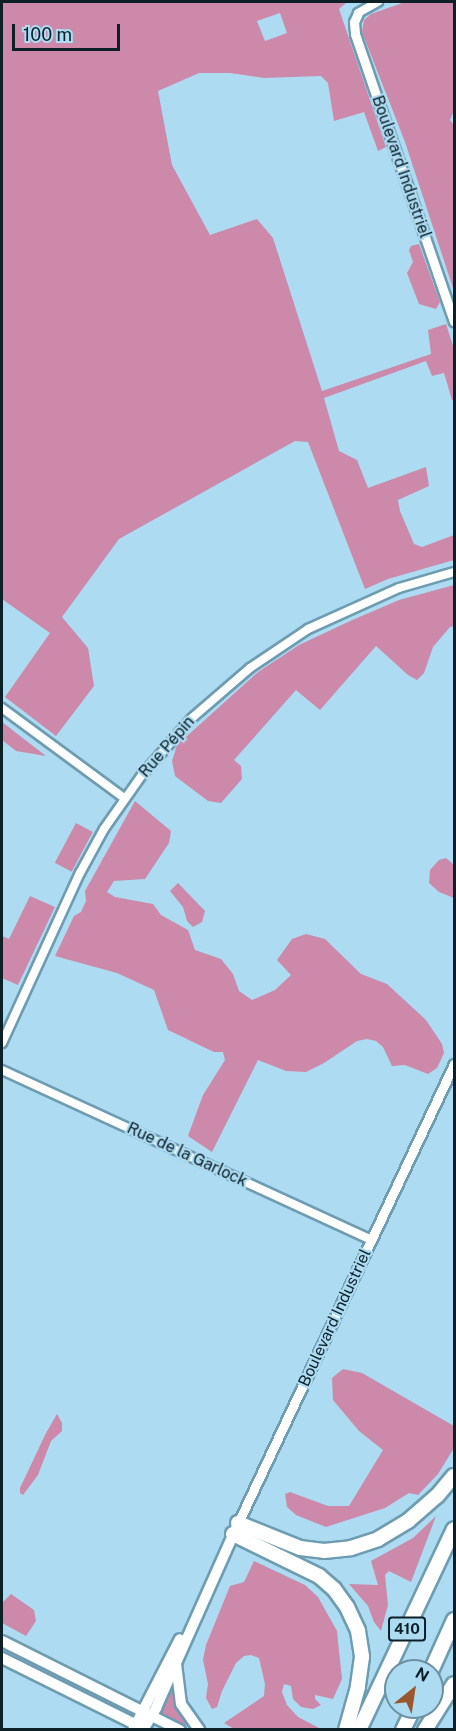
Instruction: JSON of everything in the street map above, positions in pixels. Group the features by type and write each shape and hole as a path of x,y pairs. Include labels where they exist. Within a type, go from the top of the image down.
{"highway":[{"path":"236,1528 300,1548 324,1551 351,1548 378,1539 408,1521 437,1497 454,1476"},
{"path":"236,1528 319,1576 348,1607 357,1628 362,1657 358,1687 346,1730"},
{"name":"410","path":"359,1730 454,1529"},
{"name":"410","path":"436,1659 454,1620"},
{"path":"425,1730 454,1686"}],"main road":[{"name":"Boulevard Industriel","path":"141,1728 236,1528"},
{"name":"Boulevard Industriel","path":"148,1713 176,1665 216,1571"},
{"path":"2,1641 180,1730"},
{"path":"2,1658 141,1728"},
{"path":"176,1665 181,1704 199,1730"}],"street":[{"path":"358,13 378,2"},
{"name":"Boulevard Industriel","path":"358,13 354,22 355,34 454,321"},
{"name":"Rue Pépin","path":"2,1043 80,873 124,798 163,749 199,711 278,647 322,622 410,584 454,572"},
{"path":"2,708 124,798"},
{"name":"Boulevard Industriel","path":"236,1528 454,1064"},
{"name":"Rue de la Garlock","path":"2,1070 372,1240"}],"shaded area":[{"path":"2,2 347,2 339,9 386,147 378,151 364,112 334,121 328,83 321,76 264,78 230,73 199,73 158,91 172,165 210,235 257,219 273,238 322,391 431,354 428,330 446,324 454,349 454,400 452,400 444,373 432,376 426,361 324,398 339,451 357,460 368,488 426,467 429,486 398,500 400,511 414,544 422,547 454,535 454,560 388,579 365,589 308,442 295,441 119,539 62,617 88,648 94,686 56,736 5,697 50,633 2,599","holes":["280,13 287,33 265,41 257,21"]},
{"path":"405,2 454,2 454,111 450,120 454,125 453,288 405,142 362,32 364,20 371,14"},
{"path":"419,244 440,302 436,309 419,304 407,273 413,262 409,250 411,246"},
{"path":"454,585 454,626 450,627 433,647 424,673 417,680 408,675 376,646 320,710 296,690 234,760 241,766 242,779 221,803 208,801 175,776 172,761 177,745 258,672 299,645 350,621 399,600"},
{"path":"2,722 46,756 16,751 2,740"},
{"path":"135,801 171,831 169,843 145,879 114,881 107,892 115,897 153,904 161,915 188,930 195,950 221,959 233,974 239,991 252,1000 275,990 291,975 277,960 292,939 306,934 325,939 361,974 387,984 426,1020 442,1044 444,1053 437,1068 428,1074 405,1065 392,1066 383,1047 376,1041 367,1039 357,1041 306,1072 286,1071 258,1060 212,1152 188,1136 203,1095 225,1060 223,1052 214,1052 168,1030 154,990 117,973 55,956 74,916 81,912 86,901 85,891"},
{"path":"76,823 93,832 72,872 55,863"},
{"path":"446,858 454,865 454,898 439,892 429,883 430,870 439,860"},
{"path":"178,883 205,911 202,922 193,927 187,921 183,907 170,891"},
{"path":"30,896 55,907 18,985 2,978 2,936 9,939"},
{"path":"343,1369 362,1373 454,1426 454,1448 438,1474 418,1495 409,1493 385,1508 326,1527 296,1515 287,1507 285,1494 290,1492 328,1506 349,1506 383,1450 359,1431 333,1400 332,1378"},
{"path":"57,1414 62,1423 62,1431 51,1441 38,1475 23,1495 20,1493 20,1488"},
{"path":"436,1516 411,1582 389,1571 385,1575 388,1605 381,1631 374,1622 368,1606 349,1584 378,1585 371,1561 413,1538"},
{"path":"254,1561 305,1585 318,1597 337,1631 342,1679 333,1699 315,1695 315,1699 321,1705 313,1709 301,1707 293,1699 291,1686 284,1684 282,1692 287,1705 298,1717 321,1729 234,1729 224,1723 264,1696 265,1684 259,1658 251,1655 244,1656 236,1663 217,1707 212,1709 206,1698 208,1684 203,1660 206,1645 230,1586 244,1582"},
{"path":"11,1594 34,1610 36,1621 26,1636 2,1623 2,1603"},
{"path":"174,1688 188,1722 185,1726 160,1712 169,1689"}]}
